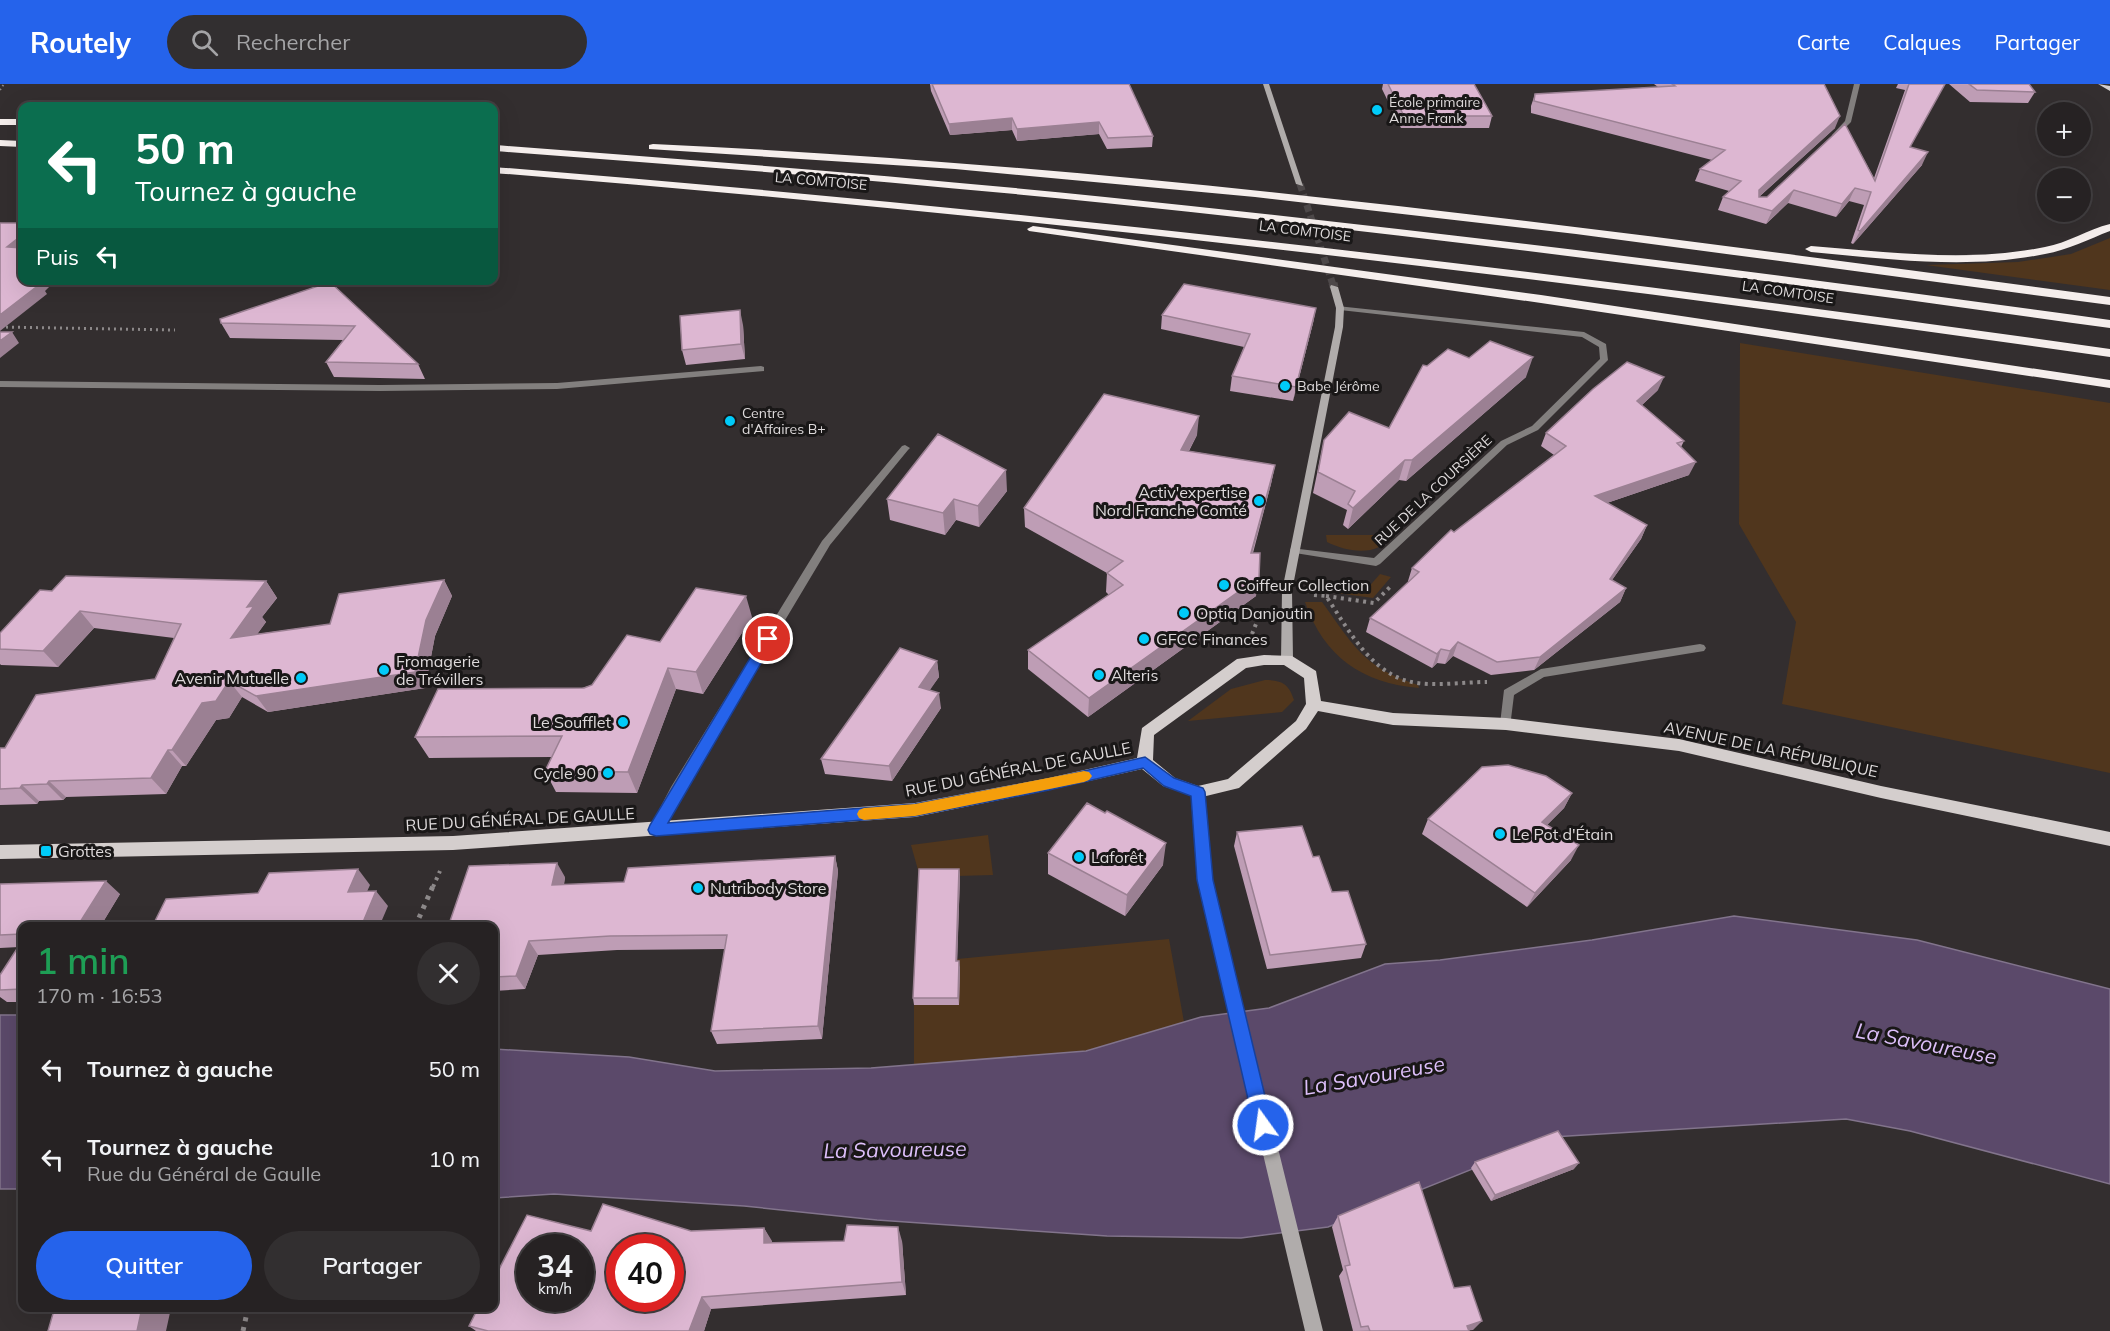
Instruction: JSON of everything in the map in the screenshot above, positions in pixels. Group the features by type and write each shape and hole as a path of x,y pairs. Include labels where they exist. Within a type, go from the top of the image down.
{"highway":[{"path":"0,122 18,122"},
{"path":"498,142 703,149 932,163 1116,179 1585,231 2110,301"},
{"path":"0,143 18,144"},
{"name":"LA COMTOISE","path":"498,148 765,168 1186,208 1522,246 2110,324"},
{"name":"LA COMTOISE","path":"498,170 1029,216 1509,270 2110,354"},
{"path":"665,183 1138,242 2110,384"},
{"path":"1585,231 1884,255 1971,258 2046,251 2110,227"}],"main road":[{"path":"2102,84 2110,88"},
{"path":"1287,660 1311,675 1314,705 1301,724 1233,784 1198,792 1169,782 1145,762 1147,732 1242,663 1287,660"},
{"name":"AVENUE DE LA RÉPUBLIQUE","path":"1314,705 1393,719 1506,724 1679,746 1881,792 2110,839"},
{"name":"RUE DU GÉNÉRAL DE GAULLE","path":"0,852 453,843 915,810 1145,762"}],"street":[{"path":"1266,84 1300,184"},
{"path":"1824,145 1848,122 1857,84"},
{"path":"1287,660 1287,591 1339,327 1340,308 1334,287"},
{"name":"RUE DE LA COURSIÈRE","path":"1295,550 1376,562 1504,443 1535,428 1604,360 1602,346 1584,335 1340,308"},
{"path":"0,384 368,388 557,386 761,369"},
{"path":"656,830 676,791 826,543 905,448"},
{"path":"1506,724 1508,693 1541,673 1700,648"},
{"path":"1198,792 1205,880 1314,1331"}],"path":[{"path":"0,90 4,84"},
{"path":"0,327 175,330"},
{"path":"1242,663 1268,588 1326,596 1368,655 1389,673 1415,683 1498,682 1516,688"},
{"path":"418,922 453,843"},
{"path":"243,1331 247,1312"}],"shaded area":[{"path":"2110,238 2110,290 1926,265 2018,262 2071,254"},
{"path":"1740,343 2110,403 2110,773 1782,704 1796,622 1739,524"},
{"path":"1326,535 1394,535 1379,547 1359,551 1345,549 1327,542"},
{"path":"1380,574 1391,577 1373,598 1315,590 1311,585 1366,590"},
{"path":"1305,602 1322,602 1361,653 1384,671 1418,685 1419,688 1380,680 1348,664 1323,638"},
{"path":"1265,680 1280,682 1290,690 1294,700 1282,712 1188,721 1231,689"},
{"path":"988,835 993,875 920,877 911,845"},
{"path":"1169,939 1184,1022 1086,1051 914,1065 914,1005 960,968 957,959"}],"water":[{"name":"La Savoureuse","path":"1734,916 1917,940 2110,989 2110,1184 1910,1131 1846,1119 1552,1137 1328,1227 1241,1238 1107,1236 877,1220 744,1206 554,1194 498,1198 498,1049 629,1057 715,1071 871,1068 1086,1051 1201,1017 1269,1008 1385,964 1440,960 1592,940"},
{"path":"0,1015 18,1015 18,1189 0,1189"}],"building":[{"path":"932,84 1129,84 1153,136 1108,138 1099,122 1017,129 1012,118 949,124"},
{"path":"1388,84 1474,84 1492,116 1404,116"},
{"path":"1672,84 1824,84 1840,116 1759,190 1759,197 1767,197 1845,124 1875,181 1909,84 1945,84 1910,147 1928,152 1860,231 1858,230 1871,192 1855,188 1842,204 1794,190 1772,211 1723,197 1741,181 1700,169 1725,150 1534,101 1535,94 1675,86"},
{"path":"1969,84 2029,84 2035,92 1977,90"},
{"path":"0,223 18,223 18,238 7,247 18,248 18,285 39,285 0,315"},
{"path":"1184,284 1316,308 1296,387 1232,376 1250,334 1162,315"},
{"path":"321,285 333,285 418,364 326,362 355,326 221,323 220,319"},
{"path":"740,310 741,344 682,350 680,316"},
{"path":"0,332 12,332 0,341"},
{"path":"1490,341 1533,357 1412,460 1405,460 1353,508 1348,504 1355,491 1318,472 1324,440 1349,412 1389,428 1423,365 1427,366 1448,349 1469,358"},
{"path":"1627,362 1664,377 1637,401 1684,441 1677,443 1696,462 1595,496 1647,525 1610,579 1626,588 1540,657 1497,662 1458,642 1450,651 1441,649 1437,654 1370,618 1419,572 1412,568 1451,530 1454,532 1566,446 1546,433 1593,389"},
{"path":"1104,394 1199,416 1181,450 1275,465 1251,553 1260,553 1259,577 1089,698 1028,650 1123,585 1107,573 1123,561 1024,508"},
{"path":"938,434 1006,470 978,506 954,499 943,513 887,499"},
{"path":"66,576 266,581 247,607 254,606 231,638 330,624 339,594 444,580 426,620 415,672 256,696 229,681 216,701 202,703 151,778 49,781 47,784 0,789 0,748 5,748 36,695 155,679 181,624 80,611 43,651 0,649 0,633 40,590 52,591"},
{"path":"696,588 746,596 696,672 668,668 628,772 545,771 562,736 415,737 438,689 584,688 592,685 627,635 660,642"},
{"path":"900,648 937,661 919,687 939,693 889,766 821,759"},
{"path":"1508,765 1546,776 1572,793 1542,822 1579,845 1535,893 1428,819 1482,767"},
{"path":"1087,803 1105,813 1107,811 1166,843 1127,895 1048,853"},
{"path":"1302,826 1313,857 1319,856 1332,892 1348,891 1366,944 1270,955 1237,832"},
{"path":"835,856 818,1026 711,1031 727,935 610,936 529,941 516,976 498,977 498,922 450,922 469,866 557,863 552,885 624,882 628,868"},
{"path":"358,869 348,892 376,891 363,922 154,922 166,899 258,893 269,873"},
{"path":"919,869 959,869 956,961 959,961 958,998 913,998"},
{"path":"106,881 80,922 18,922 18,934 0,935 0,884"},
{"path":"18,947 18,989 0,990 0,975"},
{"path":"1558,1131 1579,1163 1495,1195 1475,1162"},
{"path":"1419,1182 1454,1288 1470,1286 1482,1321 1467,1326 1469,1331 1370,1331 1368,1326 1361,1327 1345,1266 1350,1265 1338,1216"},
{"path":"603,1204 691,1231 764,1228 764,1243 844,1241 847,1225 898,1227 902,1282 702,1297 689,1331 488,1331 469,1326 476,1312 498,1312 498,1271 516,1236 516,1312 594,1312 594,1234 517,1234 527,1215 591,1231"},
{"path":"53,1312 141,1312 137,1331 48,1331"}],"tunnel":[{"path":"1300,184 1333,285"},
{"path":"1333,283 1334,287"}],"slow traffic":[{"path":"864,814 915,810 984,798 1084,776"}],"place":[{"name":"École primaire Anne Frank","path":"1377,110"},
{"name":"Babe Jérôme","path":"1285,386"},
{"name":"Centre d'Affaires B+","path":"730,421"},
{"name":"Activ'expertise Nord Franche Comté","path":"1259,501"},
{"name":"Coiffeur Collection","path":"1224,585"},
{"name":"Optiq Danjoutin","path":"1184,613"},
{"name":"GFCC Finances","path":"1144,639"},
{"name":"Fromagerie de Trévillers","path":"384,670"},
{"name":"Alteris","path":"1099,675"},
{"name":"Avenir Mutuelle","path":"301,678"},
{"name":"Le Soufflet","path":"623,722"},
{"name":"Cycle 90","path":"608,773"},
{"name":"Le Pot d'Étain","path":"1500,834"},
{"name":"Grottes","path":"46,851"},
{"name":"Laforêt","path":"1079,857"},
{"name":"Nutribody Store","path":"698,888"}],"route":[{"path":"768,639 676,791 656,830 915,810 984,798 1145,762 1169,782 1198,792 1205,880 1263,1125"}]}
